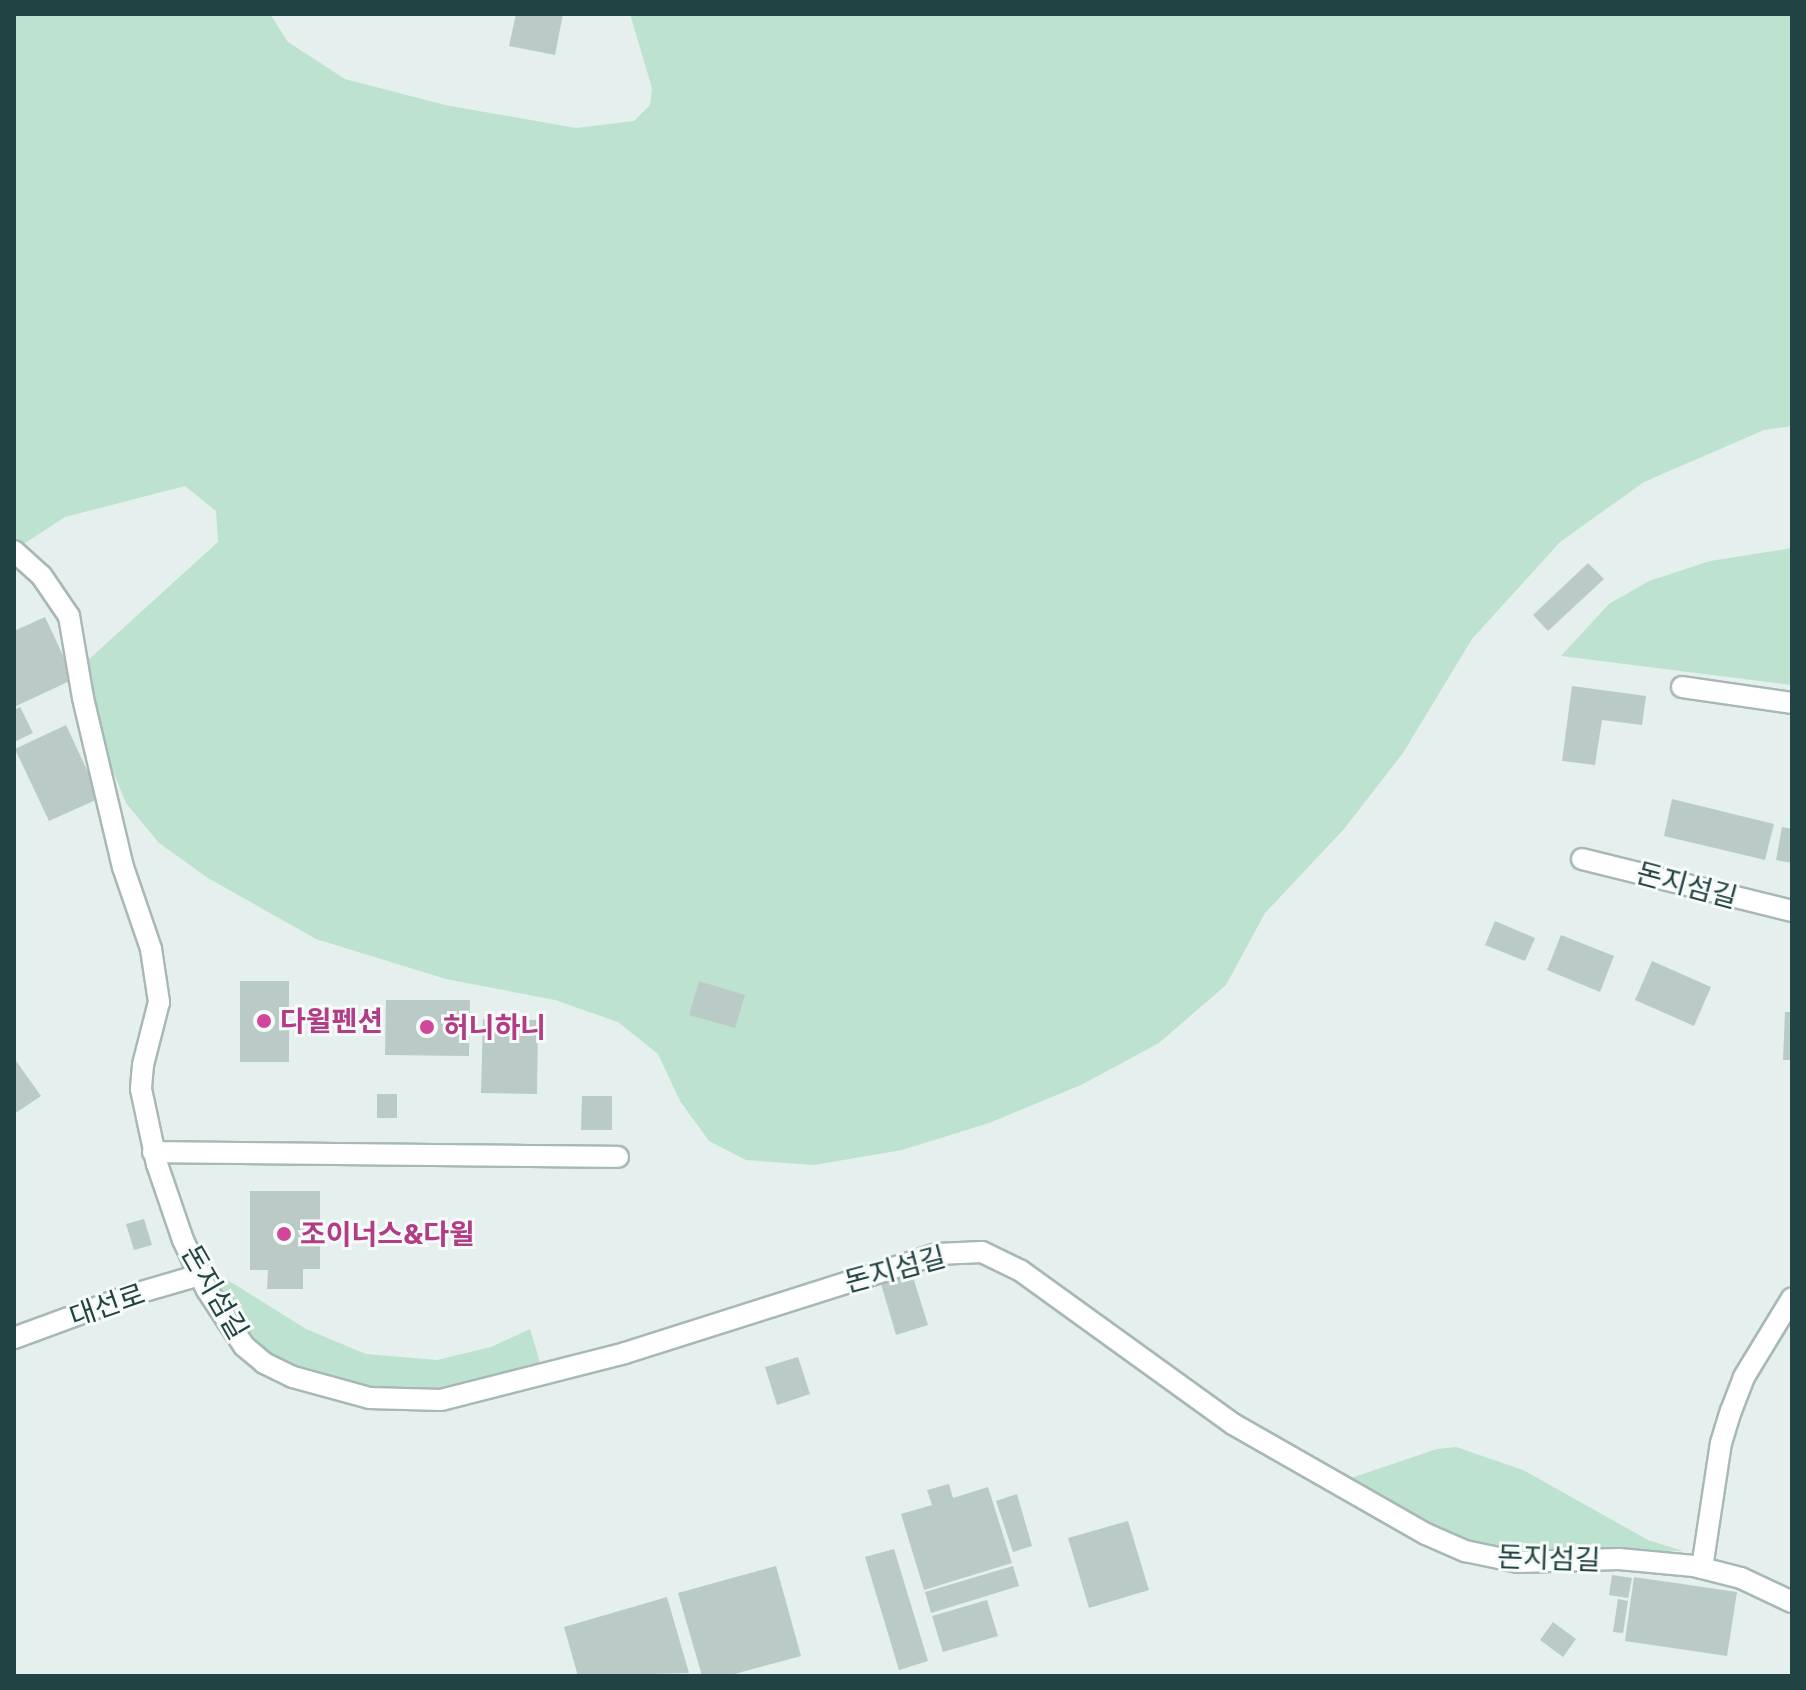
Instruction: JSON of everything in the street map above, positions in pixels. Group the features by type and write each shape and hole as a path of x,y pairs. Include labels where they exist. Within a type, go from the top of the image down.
{"lane":[{"name":"돈지섬길","path":"14,551 41,575 69,616 83,698 119,853 155,963 159,1002 143,1065 141,1089 153,1152 183,1240 200,1275 225,1320 244,1346 264,1363 329,1388 406,1402 476,1394 625,1353 924,1258 961,1251 982,1252 1021,1271 1233,1424 1324,1478 1452,1545 1492,1559 1518,1562 1619,1559 1702,1568 1741,1578 1792,1602"},
{"path":"1682,687 1792,703"},
{"name":"돈지섬길","path":"1582,859 1792,911"},
{"path":"153,1152 618,1157"},
{"name":"대선로","path":"14,1338 131,1295 200,1275"},
{"path":"1702,1568 1721,1443 1731,1411 1744,1377 1792,1298"}],"green space":[{"path":"14,14 270,14 288,42 345,79 445,105 576,128 634,121 650,105 652,88 630,14 1792,14 1792,426 1764,430 1644,482 1560,542 1472,639 1403,753 1344,829 1265,913 1226,985 1159,1043 1081,1085 989,1123 902,1150 814,1165 746,1160 709,1141 680,1101 658,1054 618,1022 555,1000 446,979 316,939 208,878 159,843 126,803 108,759 87,661 218,542 216,511 185,486 65,517 22,545 14,539"},
{"path":"1792,548 1792,685 1561,656 1609,604 1649,581 1710,561"},
{"path":"229,1281 306,1329 366,1354 437,1360 491,1347 530,1329 542,1369 434,1392 390,1393 301,1373 273,1359 247,1336 224,1301 220,1287"},
{"path":"1456,1447 1523,1470 1648,1540 1683,1551 1491,1552 1454,1538 1345,1480 1437,1449"}],"building":[{"path":"516,14 563,14 555,55 509,46"},
{"path":"1588,563 1604,579 1548,631 1533,615"},
{"path":"45,617 74,679 14,707 14,631"},
{"path":"1572,686 1646,696 1642,725 1602,720 1595,765 1562,761"},
{"path":"20,707 33,733 14,742 14,710"},
{"path":"66,725 100,798 49,821 15,749"},
{"path":"1672,799 1774,824 1765,860 1664,836"},
{"path":"1782,827 1792,829 1792,863 1776,860"},
{"path":"1495,921 1535,938 1525,961 1485,945"},
{"path":"1561,935 1614,956 1600,992 1547,970"},
{"path":"1652,961 1711,987 1694,1026 1635,1000"},
{"path":"240,981 289,981 289,1062 240,1062"},
{"path":"699,981 745,995 735,1028 689,1015"},
{"path":"386,1000 470,1000 469,1056 385,1055"},
{"path":"1785,1012 1792,1012 1792,1060 1783,1060"},
{"path":"483,1019 538,1020 537,1094 481,1093"},
{"path":"14,1058 41,1096 14,1114"},
{"path":"377,1094 397,1094 397,1118 377,1118"},
{"path":"582,1096 612,1096 612,1130 581,1130"},
{"path":"250,1191 320,1191 320,1269 303,1269 303,1289 267,1289 268,1270 250,1270"},
{"path":"144,1219 152,1245 134,1250 126,1224"},
{"path":"912,1274 928,1325 896,1335 881,1284"},
{"path":"798,1357 810,1394 777,1405 765,1367"},
{"path":"949,1484 953,1498 988,1487 1012,1563 924,1590 901,1514 932,1505 927,1490"},
{"path":"1017,1494 1032,1546 1013,1552 996,1501"},
{"path":"1128,1521 1149,1590 1089,1608 1068,1538"},
{"path":"894,1549 928,1661 899,1670 865,1557"},
{"path":"776,1566 801,1656 727,1676 702,1676 678,1593"},
{"path":"1013,1566 1019,1586 931,1613 925,1592"},
{"path":"1612,1575 1632,1578 1628,1598 1609,1595"},
{"path":"1634,1577 1737,1592 1727,1656 1625,1641"},
{"path":"667,1597 689,1673 578,1676 564,1627"},
{"path":"1618,1599 1628,1601 1623,1633 1613,1632"},
{"path":"987,1600 998,1636 943,1652 932,1616"},
{"path":"1553,1622 1576,1639 1563,1657 1540,1640"}],"place":[{"name":"다윌펜션","path":"264,1021"},
{"name":"허니하니","path":"427,1027"},
{"name":"조이너스&다윌","path":"284,1234"}]}
